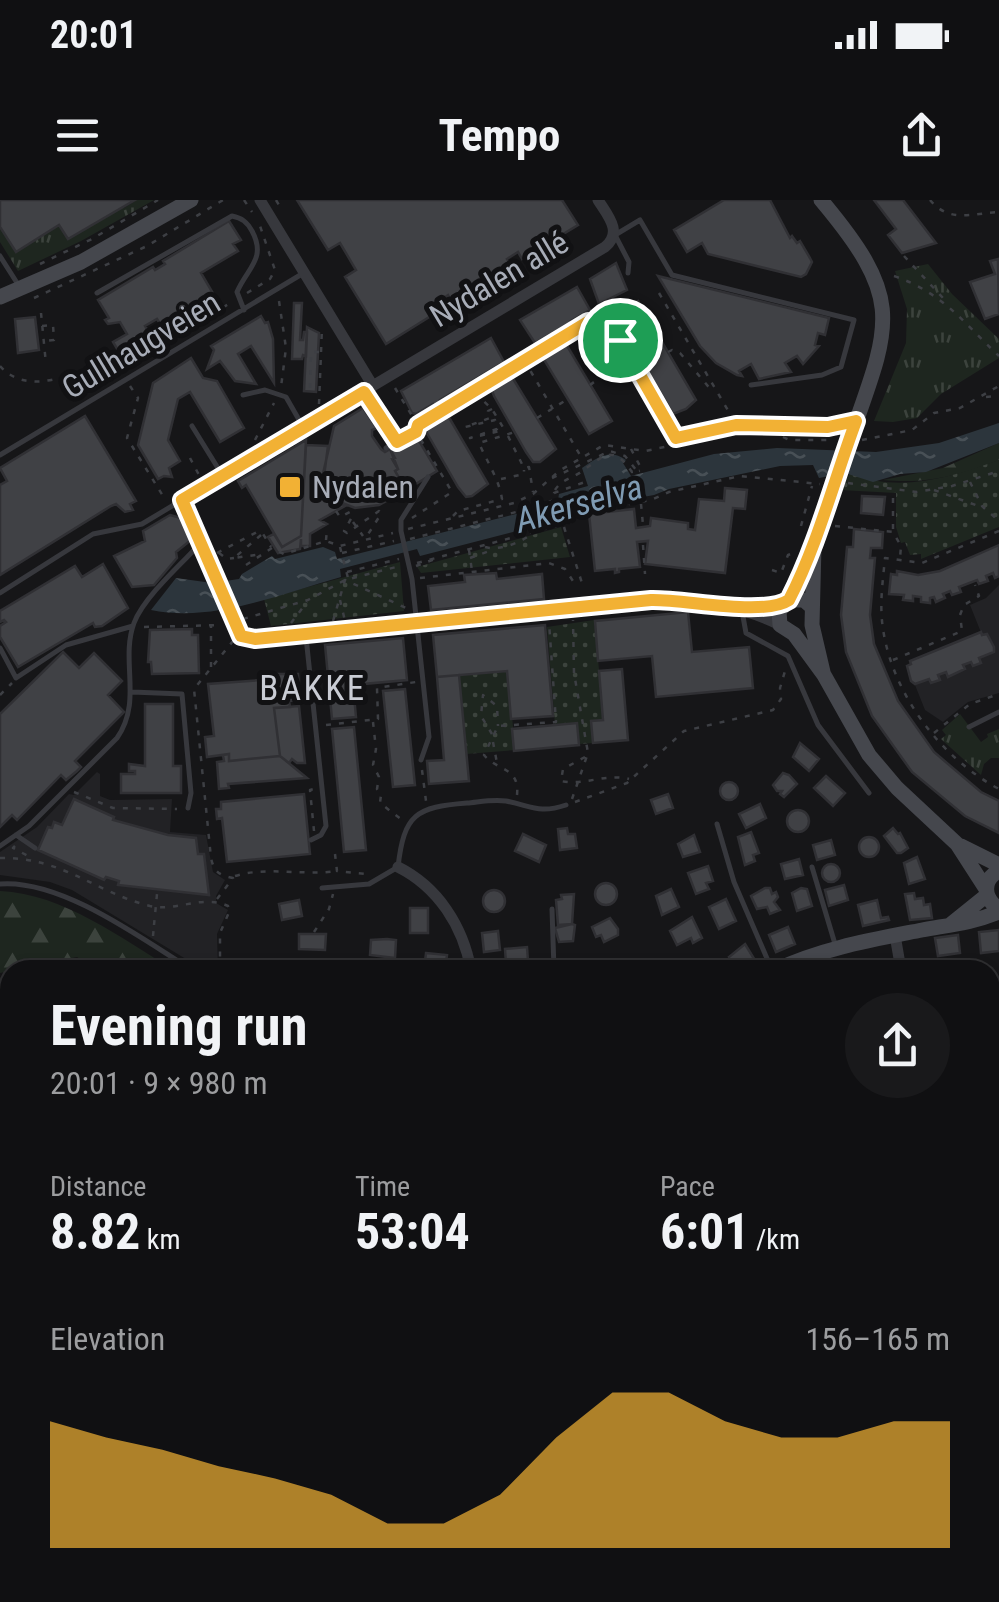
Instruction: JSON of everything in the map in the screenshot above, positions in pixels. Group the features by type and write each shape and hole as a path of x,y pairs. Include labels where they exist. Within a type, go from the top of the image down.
{"street":[{"path":"0,296 16,282 110,247 191,200"},
{"path":"260,200 369,389"},
{"name":"Nydalen allé","path":"182,500 598,252 615,235 598,200"},
{"path":"822,200 863,253 882,302 883,325 878,359 814,546 778,614 824,676 870,755 896,788 957,844 999,868 989,878 986,892 951,924"},
{"path":"182,500 233,621 241,636 250,639 651,600 691,600 742,608 804,600 812,607"},
{"path":"814,546 812,625 824,676"},
{"path":"742,608 787,630 804,632 812,625"},
{"path":"801,960 836,947 951,924 970,924 999,910 957,844"},
{"path":"398,866 420,877 440,900 462,938 468,960"},
{"path":"895,935 899,960"}],"lane":[{"path":"97,293 232,216 240,217 248,225 258,256 254,268 239,285 237,299 244,310"},
{"path":"628,274 629,262 615,235 640,220 672,274 854,320 841,367 822,375 752,385"},
{"path":"0,256 16,282"},
{"name":"Gullhaugveien","path":"0,455 304,272"},
{"path":"369,389 397,442 386,448"},
{"path":"242,395 265,390 286,397 304,427"},
{"path":"192,426 223,476"},
{"path":"771,427 828,427 853,432"},
{"path":"422,760 429,737 401,520 416,487 428,477"},
{"path":"0,593 93,534 142,524 182,500"},
{"path":"2,845 117,738 130,712 133,626 170,576 202,542"},
{"path":"742,608 746,633 780,649 792,662 818,726 869,793"},
{"path":"0,648 16,678 66,645 133,626"},
{"path":"306,634 326,826 321,836 312,839"},
{"path":"132,692 182,694 188,808"},
{"path":"969,727 999,712"},
{"path":"322,888 356,887 398,866 407,824 434,806 497,800 538,811 568,804"},
{"path":"717,824 734,882 769,960"},
{"path":"16,835 35,848"},
{"path":"812,868 836,947"},
{"path":"0,884 57,891 175,960"},
{"path":"552,909 554,960"}],"path":[{"path":"16,282 158,200"},
{"path":"107,363 72,388 72,394 81,393 270,279 275,270 268,242 244,200"},
{"path":"276,200 282,210"},
{"path":"930,200 937,208 959,217 999,212"},
{"path":"147,246 150,251"},
{"path":"904,256 999,356"},
{"path":"894,276 948,303"},
{"path":"659,293 736,425"},
{"path":"255,442 279,394 286,348 278,297"},
{"path":"397,442 416,432 418,425 608,310"},
{"path":"40,313 46,364"},
{"path":"588,322 620,340 676,438 736,425 771,427 788,440 833,440"},
{"path":"42,326 53,324 54,340 44,341"},
{"path":"319,404 322,327"},
{"path":"620,340 616,341 619,350 586,361 619,353 626,360 592,372 634,364 643,368"},
{"path":"310,388 311,352 321,352"},
{"path":"668,352 680,353 714,391"},
{"path":"524,360 581,456"},
{"path":"1,370 22,380 50,381 114,361 120,370"},
{"path":"590,385 634,364"},
{"path":"130,386 138,398 127,438 163,496"},
{"path":"393,386 418,425"},
{"path":"853,432 870,440 912,430 934,414 946,413 999,386"},
{"path":"473,392 492,409 524,468 524,474 498,480"},
{"path":"983,397 999,396"},
{"path":"537,418 568,399"},
{"path":"657,406 672,446"},
{"path":"492,409 488,410 490,418 464,424 465,427 494,420 497,429 470,438 504,430"},
{"path":"416,432 452,492 407,527 510,504 533,494 581,456 604,444 645,451 738,432 748,426"},
{"path":"451,518 458,511 502,499 498,480 491,473 479,442 515,432"},
{"path":"343,555 554,500 560,482 604,456 614,454 622,458 632,472 642,470 631,448"},
{"path":"550,478 606,451 625,456 636,472"},
{"path":"190,458 199,475"},
{"path":"524,468 528,467 533,494"},
{"path":"416,565 561,525 585,512 740,476 785,485 933,490 999,471"},
{"path":"550,478 560,482"},
{"path":"970,480 984,508"},
{"path":"554,492 584,482"},
{"path":"801,526 812,484"},
{"path":"894,490 893,532 901,546 900,560"},
{"path":"933,490 984,508 999,521"},
{"path":"526,497 529,509"},
{"path":"641,502 642,525"},
{"path":"510,504 512,514"},
{"path":"336,511 340,518 350,512 365,539"},
{"path":"352,520 344,531 346,534 379,511 381,514 365,539"},
{"path":"425,512 438,521"},
{"path":"561,525 582,583"},
{"path":"835,526 893,532"},
{"path":"326,541 327,529"},
{"path":"999,531 922,563 885,558 882,584 882,624 891,661 908,698 932,734 955,758 999,789"},
{"path":"263,554 227,558 216,553 257,532 284,554 326,541 340,546 394,533"},
{"path":"470,558 525,540 533,532"},
{"path":"234,558 262,534"},
{"path":"643,545 644,574"},
{"path":"333,622 347,580 340,546"},
{"path":"482,546 494,549"},
{"path":"246,565 272,548"},
{"path":"469,549 472,571"},
{"path":"772,570 781,573 788,555 794,553"},
{"path":"347,570 403,556"},
{"path":"418,579 550,563 566,569 577,587"},
{"path":"133,626 211,626 308,600 347,580 402,565"},
{"path":"347,580 406,608"},
{"path":"891,661 962,631 960,616 964,605 979,596 976,585"},
{"path":"340,598 345,621"},
{"path":"289,626 308,600"},
{"path":"568,804 586,757 585,724 574,673 573,620"},
{"path":"498,726 556,722 549,622"},
{"path":"211,626 211,668"},
{"path":"234,640 194,689 214,869 233,878 272,870 311,875 374,874 379,878"},
{"path":"568,804 631,780 684,730 774,710 781,699 784,672 792,662"},
{"path":"0,695 16,678"},
{"path":"326,725 378,719 377,688 406,684"},
{"path":"932,734 970,704 999,694"},
{"path":"497,764 493,738 480,716 483,695 498,706 498,726 493,738 484,754 497,764 516,778 516,804"},
{"path":"372,720 376,748 373,765 379,777 376,790 381,795 380,803 407,824"},
{"path":"586,757 560,774 564,782 619,776 631,780"},
{"path":"422,760 426,799"},
{"path":"312,839 310,790 314,788"},
{"path":"72,791 112,808 172,809"},
{"path":"14,849 152,906 216,900 230,908 220,933 220,960"},
{"path":"335,854 336,872"},
{"path":"0,858 31,858"},
{"path":"216,900 233,878"},
{"path":"314,932 329,909 335,888"},
{"path":"153,938 157,894"}],"shaded area":[{"path":"999,585 999,693 968,702 943,722 925,710 915,685 929,679 932,683 940,680 938,675 946,672 948,676 965,670 963,665 981,663 979,658 994,652 970,605 986,598"},
{"path":"97,772 100,796 110,800 172,799 170,832 206,835 213,872 225,880 216,903 228,910 217,934 218,960 188,960 72,890 50,882 0,875 0,852 37,827 69,794 74,795"}],"green space":[{"path":"137,200 154,200 18,271 0,242 0,227 16,252 60,225 68,239 121,205 124,208"},
{"path":"928,264 952,294 999,339 999,358 941,394 917,418 874,421 906,343 907,309 895,271"},
{"path":"999,443 999,460 969,470 929,480 883,480 943,468"},
{"path":"999,460 999,527 921,559 921,554 910,555 905,542 901,543 896,527 896,493 841,490 850,473 906,483 944,477"},
{"path":"561,527 570,557 421,573 417,567"},
{"path":"400,562 404,611 271,626 264,599"},
{"path":"594,620 604,720 593,743 579,744 577,723 555,725 547,627"},
{"path":"508,670 515,750 466,754 459,675"},
{"path":"960,714 981,742 999,729 999,758 984,764 981,775 941,739 946,735 942,730"},
{"path":"0,891 47,900 69,909 158,960 77,957 0,960"}],"water":[{"name":"Akerselva","path":"999,423 999,443 926,472 873,482 845,473 819,478 813,465 780,466 570,510 536,526 420,556 417,549 340,569 341,577 246,605 198,613 151,610 176,578 212,583 239,579 272,556 275,559 323,547 335,552 337,559 532,510 558,500 559,494 588,486 582,468 603,456 626,460 623,463 631,476 714,454 777,448 876,452 939,443"}],"building":[{"path":"0,200 135,200 68,239 59,225 16,252 0,227"},
{"path":"297,200 562,200 578,225 522,259 518,252 507,259 512,266 490,279 487,274 472,284 475,289 452,303 448,295 438,302 442,309 386,344 345,277 356,270 340,243 328,250"},
{"path":"724,200 770,200 790,238 800,241 812,262 806,274 801,277 708,254 702,243 687,252 674,230"},
{"path":"874,200 903,200 936,243 902,253 888,235 896,229"},
{"path":"229,221 241,240 233,244 238,251 201,273 214,295 177,314 181,320 164,330 157,319 145,326 154,341 137,351 133,344 119,352 113,342 127,334 120,322 108,324 105,320 109,318 98,300 153,267 155,270 165,264 163,261"},
{"path":"998,259 999,314 985,319 970,282 995,274 990,261"},
{"path":"616,263 627,290 599,304 590,279"},
{"path":"658,276 829,318 825,335 818,333 815,345 819,346 803,364 797,356 785,363 791,372 759,379 751,364 739,371 742,376 737,375 716,363 700,346"},
{"path":"577,287 590,310 571,321 574,325 535,343 520,320"},
{"path":"638,301 696,400 673,414 615,315"},
{"path":"294,303 302,303 300,340 307,332 306,356 302,359 292,359"},
{"path":"261,316 268,322 273,339 274,383 251,346 238,354 256,384 235,381 220,361 207,369 214,350 211,346"},
{"path":"35,317 39,350 18,353 15,319"},
{"path":"307,327 319,333 316,392 304,391"},
{"path":"491,338 504,362 440,400 442,404 435,408 433,404 412,413 401,391"},
{"path":"566,344 612,421 589,434 543,358"},
{"path":"191,358 203,378 217,381 244,428 220,442 190,392 178,399 168,440 180,461 169,468 172,477 158,479 138,445 153,383"},
{"path":"512,377 556,449 540,462 533,462 526,452 491,388"},
{"path":"363,408 377,428 372,430 372,436 381,449 390,449 395,458 395,471 406,490 379,505 355,508 332,499 322,478 334,426"},
{"path":"447,414 488,484 472,496 466,497 458,487 424,428"},
{"path":"85,416 136,501 130,504 133,510 125,512 116,504 111,506 0,575 0,485 7,481 0,468"},
{"path":"415,434 437,471 406,490 395,471 398,469 390,449"},
{"path":"306,440 301,536 282,547 246,485 242,488 238,481"},
{"path":"306,445 328,446 323,484 332,499 345,506 320,520 327,524 310,534 310,546 301,546 301,539 300,549 278,553 268,537 274,534 282,547 301,536"},
{"path":"725,488 747,490 745,509 733,508 725,573 645,564 648,541 637,542 640,567 615,573 615,569 595,571 589,514 634,509 636,528 650,526 651,518 688,523 688,529 695,530 699,499 724,501"},
{"path":"862,496 885,497 883,515 861,513"},
{"path":"170,515 181,518 196,536 176,552 177,558 154,585 132,587 114,556 145,541 143,531"},
{"path":"854,529 883,532 882,548 871,548 870,558 875,558 870,615 874,644 898,701 934,752 981,792 999,801 999,833 965,816 912,772 872,716 846,652 841,615 847,547 853,547"},
{"path":"999,545 999,576 995,578 993,573 986,576 988,581 979,584 977,580 959,587 961,592 943,594 945,598 936,602 934,597 930,598 930,603 921,602 921,597 913,596 913,601 903,600 904,595 889,594 891,574 897,575 897,571 918,575 940,571"},
{"path":"103,564 128,608 102,626 95,627 93,623 18,667 0,637 0,626 6,622 0,622 0,611 75,566 82,577"},
{"path":"496,573 497,579 542,574 544,599 431,610 428,586 465,582 464,575"},
{"path":"688,612 692,652 749,647 753,688 656,697 652,656 598,661 595,621"},
{"path":"545,625 553,716 511,719 507,671 437,677 433,635"},
{"path":"192,629 192,635 198,635 199,673 152,674 148,662 150,630"},
{"path":"981,632 987,634 994,652 979,658 981,663 963,665 965,669 948,677 946,672 938,675 940,680 931,683 929,679 915,684 911,681 907,666 910,661"},
{"path":"403,638 407,680 353,685 356,717 332,719 325,645"},
{"path":"63,652 79,668 94,653 122,681 108,695 124,712 75,761 81,767 77,771 66,780 61,775 17,820 12,815 0,827 0,714"},
{"path":"622,669 628,740 593,743 591,721 603,720 599,671"},
{"path":"275,674 298,674 300,700 289,701 290,707 274,708 280,756 229,761 229,754 207,757 205,737 214,736 208,684 275,679"},
{"path":"459,675 469,781 429,784 427,761 444,760 437,677"},
{"path":"405,689 415,785 393,787 383,691"},
{"path":"145,704 173,704 173,766 181,766 181,793 121,793 121,774 135,774 129,771 129,764 145,766"},
{"path":"299,706 305,763 292,759 289,763 280,756 274,708"},
{"path":"577,723 579,745 514,751 512,729"},
{"path":"354,727 366,850 344,852 332,729"},
{"path":"800,743 819,759 809,771 793,757"},
{"path":"229,754 229,761 280,756 307,778 228,784 229,788 219,789 217,762 224,761 223,755"},
{"path":"783,773 797,784 784,797 773,785"},
{"path":"826,776 845,793 833,806 814,788"},
{"path":"729,782 738,791 729,800 720,791"},
{"path":"304,794 310,854 227,862 222,818 217,819 216,809 221,809 221,802"},
{"path":"668,794 673,808 656,814 651,800"},
{"path":"74,799 114,817 113,820 168,835 196,838 198,854 204,854 209,895 118,885 119,881 106,877 104,880 38,850 48,827 52,828 54,822 62,825"},
{"path":"760,804 766,818 746,828 739,814"},
{"path":"798,810 806,813 806,829 798,832 790,829 787,821 790,813"},
{"path":"567,828 568,834 575,834 577,848 560,850 558,829"},
{"path":"893,828 908,848 901,853 884,836"},
{"path":"751,832 759,853 753,855 755,861 745,865 738,837"},
{"path":"523,834 546,845 539,862 515,851"},
{"path":"694,835 700,852 683,857 678,844"},
{"path":"869,837 879,847 869,857 859,847"},
{"path":"831,840 835,855 817,860 813,845"},
{"path":"917,857 925,879 909,884 904,863"},
{"path":"799,859 803,875 785,879 781,864"},
{"path":"831,864 838,866 838,880 831,882 824,880 822,873 824,866"},
{"path":"708,866 713,881 706,883 709,889 696,894 688,873"},
{"path":"606,883 614,886 614,902 606,905 598,902 595,894 598,886"},
{"path":"844,885 848,900 829,906 825,890"},
{"path":"770,888 772,894 776,892 774,902 780,910 770,914 767,907 757,909 751,896"},
{"path":"671,889 679,907 662,915 656,896"},
{"path":"807,889 812,906 797,911 792,893"},
{"path":"494,890 502,893 502,909 494,912 486,909 483,901 486,893"},
{"path":"914,893 915,899 923,898 924,905 930,904 932,918 910,920 905,894"},
{"path":"574,894 572,924 558,925 556,900 562,899 561,895"},
{"path":"726,899 736,921 719,929 709,907"},
{"path":"299,900 302,916 282,920 279,904"},
{"path":"877,900 881,918 889,920 863,926 858,905"},
{"path":"410,908 428,908 428,933 410,933"},
{"path":"692,917 702,938 677,945 670,931"},
{"path":"610,918 618,935 604,942 601,935 596,937 592,927"},
{"path":"572,924 573,941 559,942 555,928"},
{"path":"788,927 795,944 776,952 769,935"},
{"path":"999,930 999,951 981,953 979,932"},
{"path":"498,931 500,950 484,952 482,933"},
{"path":"299,934 326,934 325,950 299,949"},
{"path":"958,935 960,953 938,956 935,938"},
{"path":"371,940 396,940 395,958 370,955"},
{"path":"745,944 755,960 731,960 729,957"},
{"path":"527,947 528,960 506,960 505,949"},
{"path":"426,953 447,955 446,960 425,960"}],"place":[{"name":"Nydalen","path":"290,487"}],"district":[{"name":"BAKKE","path":"313,688"}],"route":[{"path":"588,322 620,340 676,438 736,425 828,427 856,421 814,546 789,600 742,608 691,600 651,600 255,639 241,636 182,500 364,392 397,442 416,432 418,425 588,322"}]}
